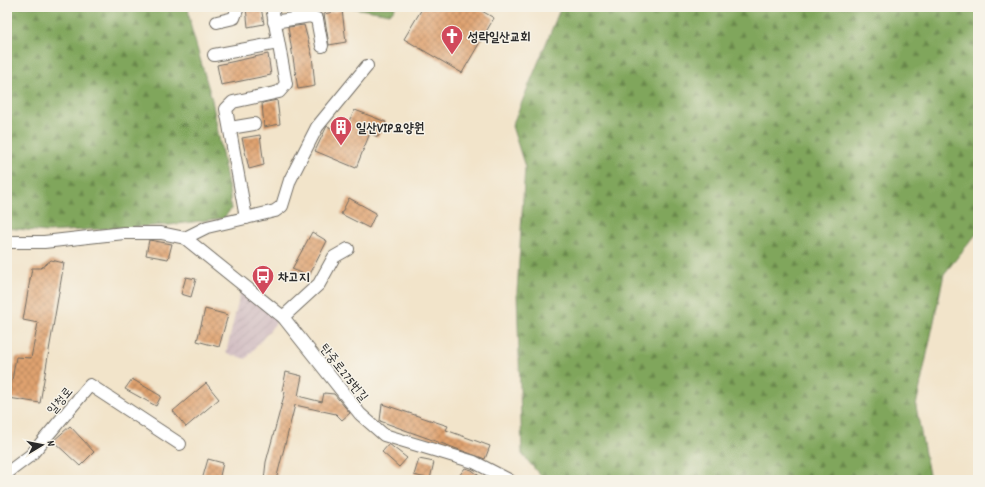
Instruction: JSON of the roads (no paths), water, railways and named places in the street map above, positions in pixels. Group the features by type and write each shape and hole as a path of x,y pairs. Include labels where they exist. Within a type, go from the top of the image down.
{"street":[{"path":"217,22 234,18 238,7"},
{"path":"246,218 226,110 233,102 279,92 286,84 272,7"},
{"path":"274,22 310,16 317,19 322,46"},
{"path":"214,55 278,43"},
{"path":"185,238 207,227 275,211 282,206 290,180 317,127 368,66"},
{"path":"230,128 254,124"},
{"name":"탄중로275번길","path":"7,242 44,242 124,233 161,233 185,238 283,317 360,414 384,435 474,462 509,480"},
{"path":"283,317 319,284 334,257 348,249"},
{"name":"일청로","path":"7,473 31,455 90,385 180,444"}],"place":[{"name":"성락일산교회","path":"452,56"},
{"name":"일산VIP요양원","path":"341,146"},
{"name":"차고지","path":"263,296"}]}
